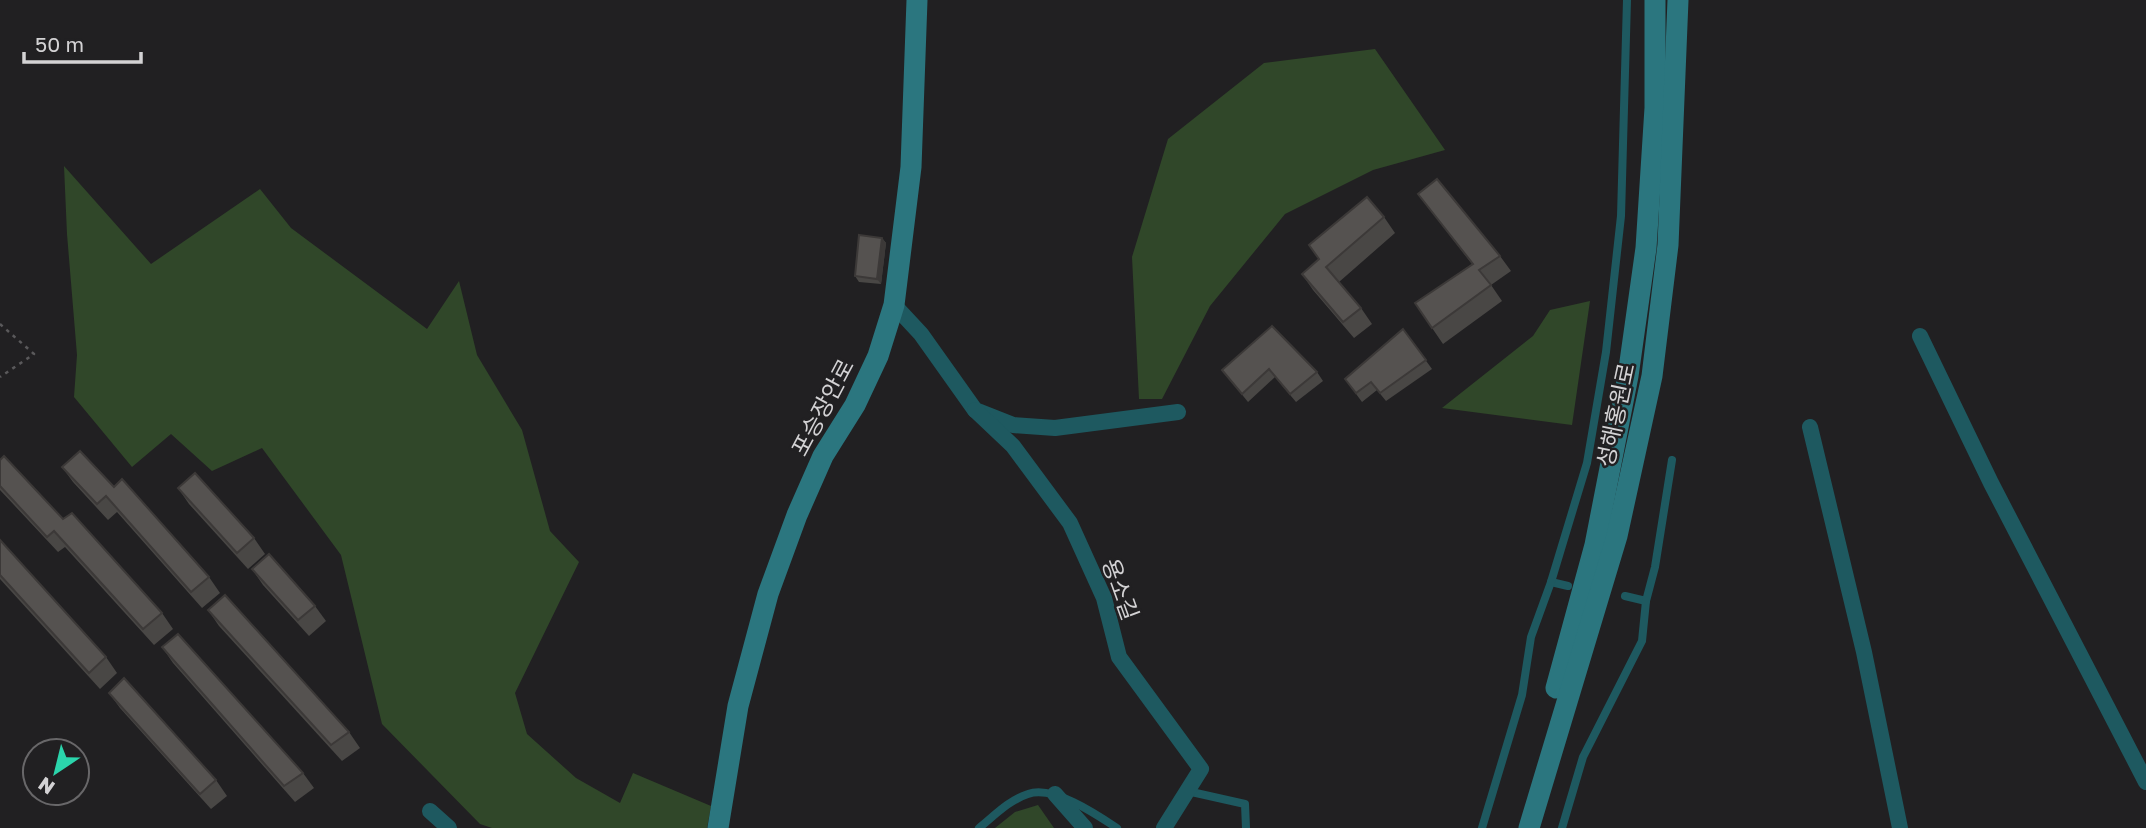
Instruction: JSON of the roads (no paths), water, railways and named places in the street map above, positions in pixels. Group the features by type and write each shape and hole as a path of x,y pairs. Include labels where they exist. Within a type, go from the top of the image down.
{"main road":[{"name":"포승장안로","path":"719,828 738,706 768,594 797,515 823,456 855,405 878,356 894,305 911,167 917,0"},
{"name":"성해홍원로","path":"1514,828 1595,545 1628,376 1646,248 1655,108 1654,0"},
{"name":"성해홍원로","path":"1529,828 1617,536 1652,376 1668,245 1678,0"}],"street":[{"name":"용소길","path":"894,305 921,334 975,410 1013,446 1070,523 1104,598 1119,657 1201,769 1164,828"},
{"path":"1920,336 1991,484 2146,782"},
{"path":"975,410 1013,425 1055,428 1178,412"},
{"path":"1810,427 1864,652 1900,828"},
{"path":"1055,794 1085,828"},
{"path":"430,811 449,828"}],"lane":[{"path":"1482,828 1522,695 1531,637 1551,582 1587,463 1606,352 1621,216 1627,0"},
{"path":"1562,828 1583,757 1642,641 1646,601 1655,567 1672,460"},
{"path":"1551,582 1568,586"},
{"path":"1626,596 1646,601"},
{"path":"1187,791 1244,804 1246,828"},
{"path":"979,828 1013,800 1031,792 1055,794 1096,814 1117,828"}]}
